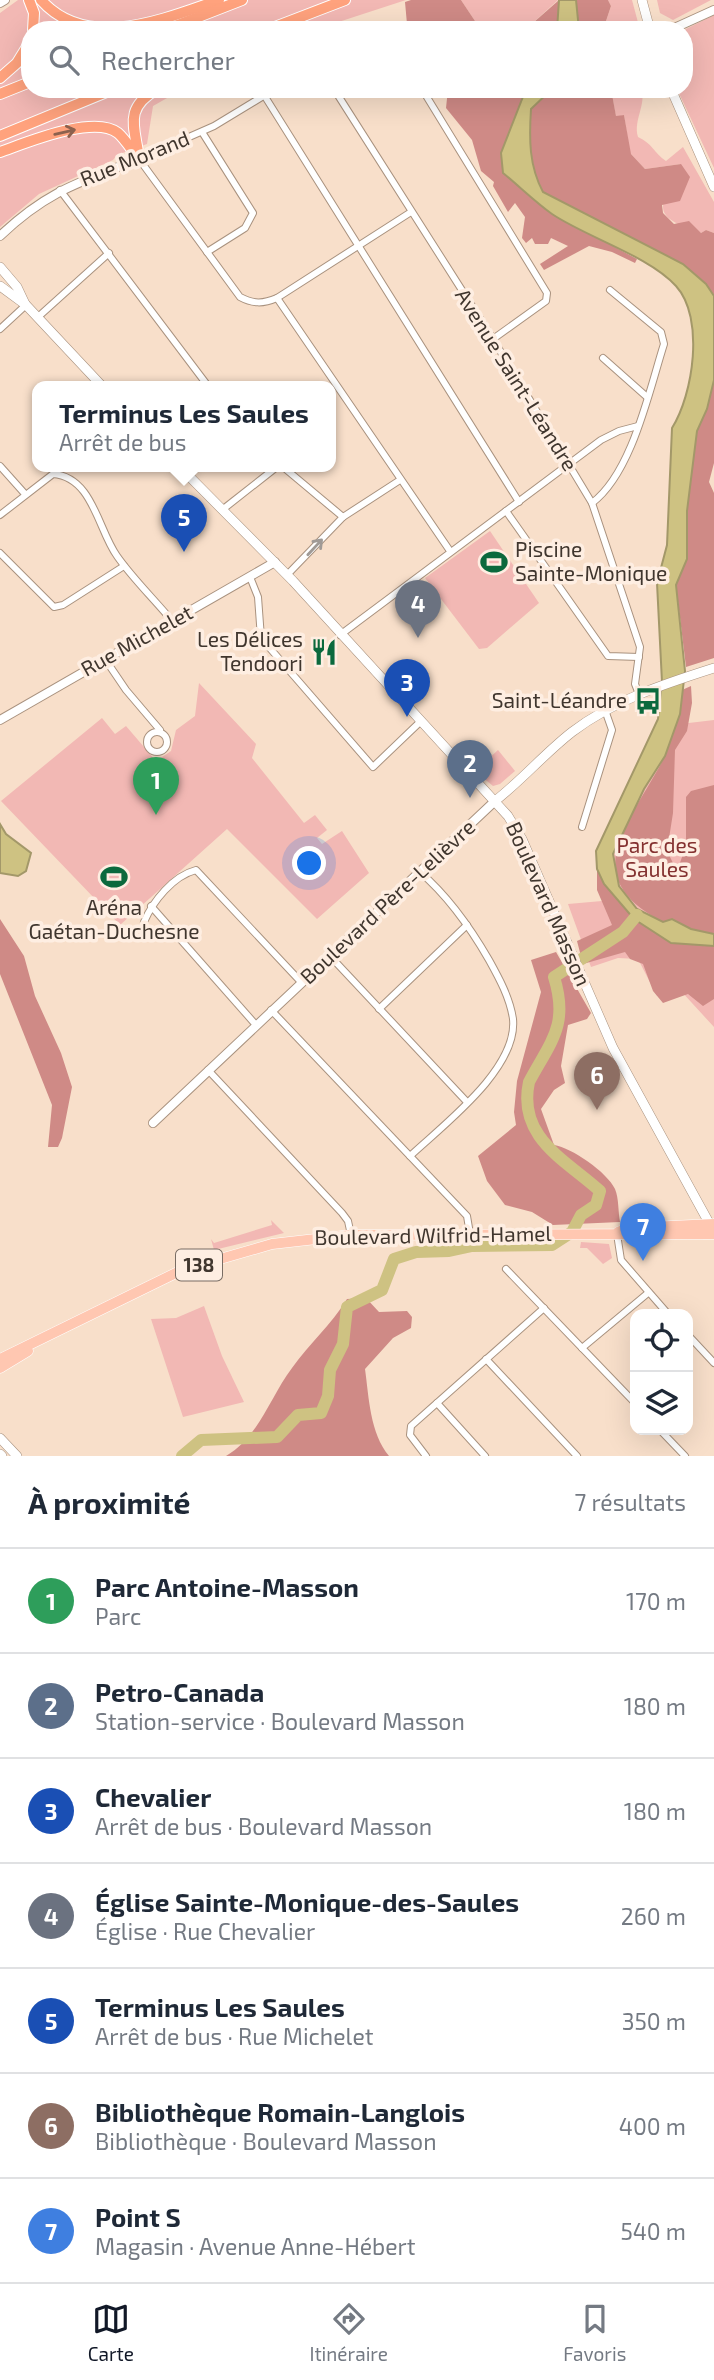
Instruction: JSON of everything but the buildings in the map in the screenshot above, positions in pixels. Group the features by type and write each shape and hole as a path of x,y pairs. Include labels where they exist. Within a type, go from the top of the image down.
{"highway":[{"path":"29,0 34,13 34,21"},
{"path":"41,0 55,16 67,21"},
{"path":"150,21 219,0"},
{"path":"188,21 242,0"},
{"path":"290,21 345,0"},
{"path":"307,21 354,0"},
{"path":"0,78 21,56"},
{"path":"0,94 21,86"},
{"path":"0,136 92,98"},
{"path":"139,159 133,129 134,112 144,98"},
{"path":"0,152 58,134 95,127 118,134 139,159"}],"main road":[{"path":"642,0 648,21"},
{"path":"675,98 714,187"},
{"path":"0,267 17,288 26,306"},
{"path":"0,286 38,317 97,381"},
{"name":"Boulevard Masson","path":"185,472 275,562 340,636 495,801 522,839 627,1075 713,1228"},
{"name":"Boulevard Père-Lelièvre","path":"495,801 572,733 605,710 657,687 714,668"},
{"name":"Boulevard Wilfrid-Hamel","path":"0,1359 208,1261 272,1244 351,1235 617,1232 628,1227 713,1228"},
{"name":"Boulevard Wilfrid-Hamel","path":"0,1368 58,1332"},
{"path":"0,1438 17,1456"}],"street":[{"path":"0,3 5,0"},
{"path":"690,21 714,10"},
{"name":"Rue Morand","path":"0,236 39,202 60,190 202,132 261,98"},
{"path":"265,98 519,502"},
{"name":"Avenue Saint-Léandre","path":"340,98 493,339 592,503 627,601 640,647 635,684 639,694"},
{"path":"428,98 547,293 546,301 493,339"},
{"path":"202,132 253,214 245,228 207,252"},
{"path":"139,159 240,297 249,302 264,303 277,298 411,212"},
{"path":"60,190 204,381"},
{"path":"38,317 109,253"},
{"path":"592,503 609,484 638,426 664,344 664,335 610,290"},
{"path":"277,298 333,381"},
{"path":"0,329 26,306"},
{"path":"603,358 647,397"},
{"path":"336,385 450,551"},
{"path":"340,636 568,464 610,435 638,426"},
{"path":"0,466 25,494"},
{"path":"222,510 272,472"},
{"path":"287,472 343,517"},
{"path":"0,515 53,474 71,480 95,507 108,544 173,622"},
{"path":"287,575 343,517 400,480"},
{"path":"506,511 608,656 639,657"},
{"path":"0,553 54,607 63,606 124,566"},
{"name":"Rue Michelet","path":"0,720 275,562"},
{"path":"250,577 258,597 261,638 373,767 420,722"},
{"path":"105,659 126,690 160,730"},
{"path":"582,827 612,730 605,710"},
{"name":"Boulevard Père-Lelièvre","path":"153,1124 495,801"},
{"path":"144,922 151,906 188,872 196,870 301,982"},
{"path":"410,1156 467,1102 504,1058 513,1021 506,993 467,925 420,872"},
{"path":"151,906 256,1025"},
{"path":"379,1009 467,925"},
{"path":"330,956 467,1102"},
{"path":"271,1010 467,1216 470,1234"},
{"path":"208,1070 342,1213 348,1221 351,1235"},
{"path":"617,1232 621,1261 663,1309"},
{"path":"506,1269 630,1398"},
{"path":"582,1348 648,1293"},
{"path":"426,1456 413,1441 409,1431 544,1308"},
{"path":"693,1340 714,1363"},
{"path":"486,1359 577,1456"},
{"path":"437,1403 485,1456"},
{"path":"664,1435 681,1454"}],"green space":[{"path":"18,0 406,0 342,21 21,21 21,98 167,98 153,106 147,144 117,155 113,160 39,194 0,227 0,13"},
{"path":"461,0 558,0 535,21 475,21"},
{"path":"461,0 475,21 407,21 405,2"},
{"path":"559,0 558,21 535,21"},
{"path":"576,0 608,0 611,6 606,21 578,21"},
{"path":"608,0 632,0 638,21 606,21 611,6"},
{"path":"657,0 711,0 673,20 660,13"},
{"path":"714,15 714,168 681,98 693,98 693,26"},
{"path":"447,98 522,98 501,153 553,214 637,259 635,263 612,252 589,246 544,270 540,264 568,246 551,238 548,244 535,244 532,238 526,243 522,238 525,217 515,203 508,212 493,186 494,182 481,171 472,140 446,108"},
{"path":"543,98 613,98 616,116 624,115 631,154 645,169 681,164 690,177 680,201 662,205 663,213 674,224 689,221 701,233 706,230 714,233 714,296 706,284 635,239 543,192 533,174 529,139 531,109"},
{"path":"613,98 642,98 637,124 638,137 666,161 683,147 714,202 714,233 706,230 701,233 684,227 666,215 664,200 681,164 645,169 630,153 624,115 616,117"},
{"path":"714,380 714,463 709,482 714,493 714,658 686,667 676,585 687,559 687,511 697,431 707,409"},
{"path":"490,531 539,603 487,648 479,649 425,578"},
{"path":"199,683 256,744 252,758 304,823 315,815 327,830 317,838 322,844 342,831 369,873 317,919 227,829 120,925 1,801 102,718 115,734 126,726 156,761 171,751 176,730 195,716"},
{"path":"691,686 692,703 687,731 675,750 673,813 667,851 677,871 686,846 686,797 691,791 714,785 714,934 691,929 672,919 663,922 636,904 621,886 615,867 618,846 626,825 664,758 673,733 682,690"},
{"name":"Parc des Saules","path":"714,720 714,1027 681,991 657,996 638,959 618,958 591,967 568,904 602,901 598,848 655,727"},
{"path":"498,750 515,771 500,784 493,786 475,771"},
{"path":"597,869 604,884 634,919 671,943 714,946 714,999 703,1006 688,994 663,1003 653,991 643,964 630,959 625,952 583,964 577,941 612,925 597,890"},
{"path":"0,919 24,956 35,996 61,1053 72,1087 58,1147 48,1147 52,1105 0,974"},
{"path":"556,952 591,1013 587,1019 568,1025 561,1066 565,1083 554,1090 541,1109 554,1145 588,1162 611,1182 616,1193 620,1222 553,1225 532,1212 505,1205 487,1181 478,1156 516,1125 514,1112 517,1081 541,992 531,960"},
{"path":"271,1220 284,1233 214,1250 211,1239 214,1243 272,1225"},
{"path":"581,1242 609,1244 612,1258 603,1264 587,1248 580,1248"},
{"path":"366,1298 379,1312 407,1311 412,1317 411,1328 393,1338 365,1369 374,1426 389,1456 226,1456 256,1427 284,1379 347,1299"},
{"path":"204,1306 222,1356 244,1402 183,1417 151,1319 176,1318"}],"shaded area":[{"path":"559,0 576,0 578,21 558,21"},
{"path":"522,98 543,98 531,109 530,131 535,172 543,192 683,264 706,284 714,296 714,380 707,409 697,431 687,511 687,559 676,585 685,671 680,714 665,756 644,789 613,854 619,886 637,909 663,922 672,919 691,929 714,934 714,946 671,943 634,919 604,884 597,869 596,851 658,719 662,682 657,583 667,545 672,428 686,396 693,357 691,317 676,286 664,275 634,256 552,214 503,173 501,153"},
{"path":"0,824 6,834 31,853 26,871 18,876 0,873"}],"waterway":[{"path":"182,1456 201,1440 277,1437 298,1415 321,1413 328,1396 330,1370 343,1344 347,1307 382,1290 394,1259 416,1252 449,1251 472,1246 552,1245 572,1232 581,1215 596,1205 600,1191 559,1158 537,1133 530,1118 527,1101 529,1082 551,1043 558,1021 560,1008 554,977 623,932 637,915"}],"place":[{"name":"Terminus Les Saules","path":"184,552"},
{"name":"Piscine Sainte-Monique","path":"494,562"},
{"name":"Église Sainte-Monique-des-Saules","path":"418,638"},
{"name":"Les Délices Tendoori","path":"324,652"},
{"name":"Saint-Léandre","path":"648,701"},
{"name":"Chevalier","path":"407,717"},
{"name":"Petro-Canada","path":"470,798"},
{"name":"Parc Antoine-Masson","path":"156,815"},
{"name":"Aréna Gaétan-Duchesne","path":"114,877"},
{"name":"Bibliothèque Romain-Langlois","path":"597,1110"},
{"name":"Point S","path":"643,1261"}]}
